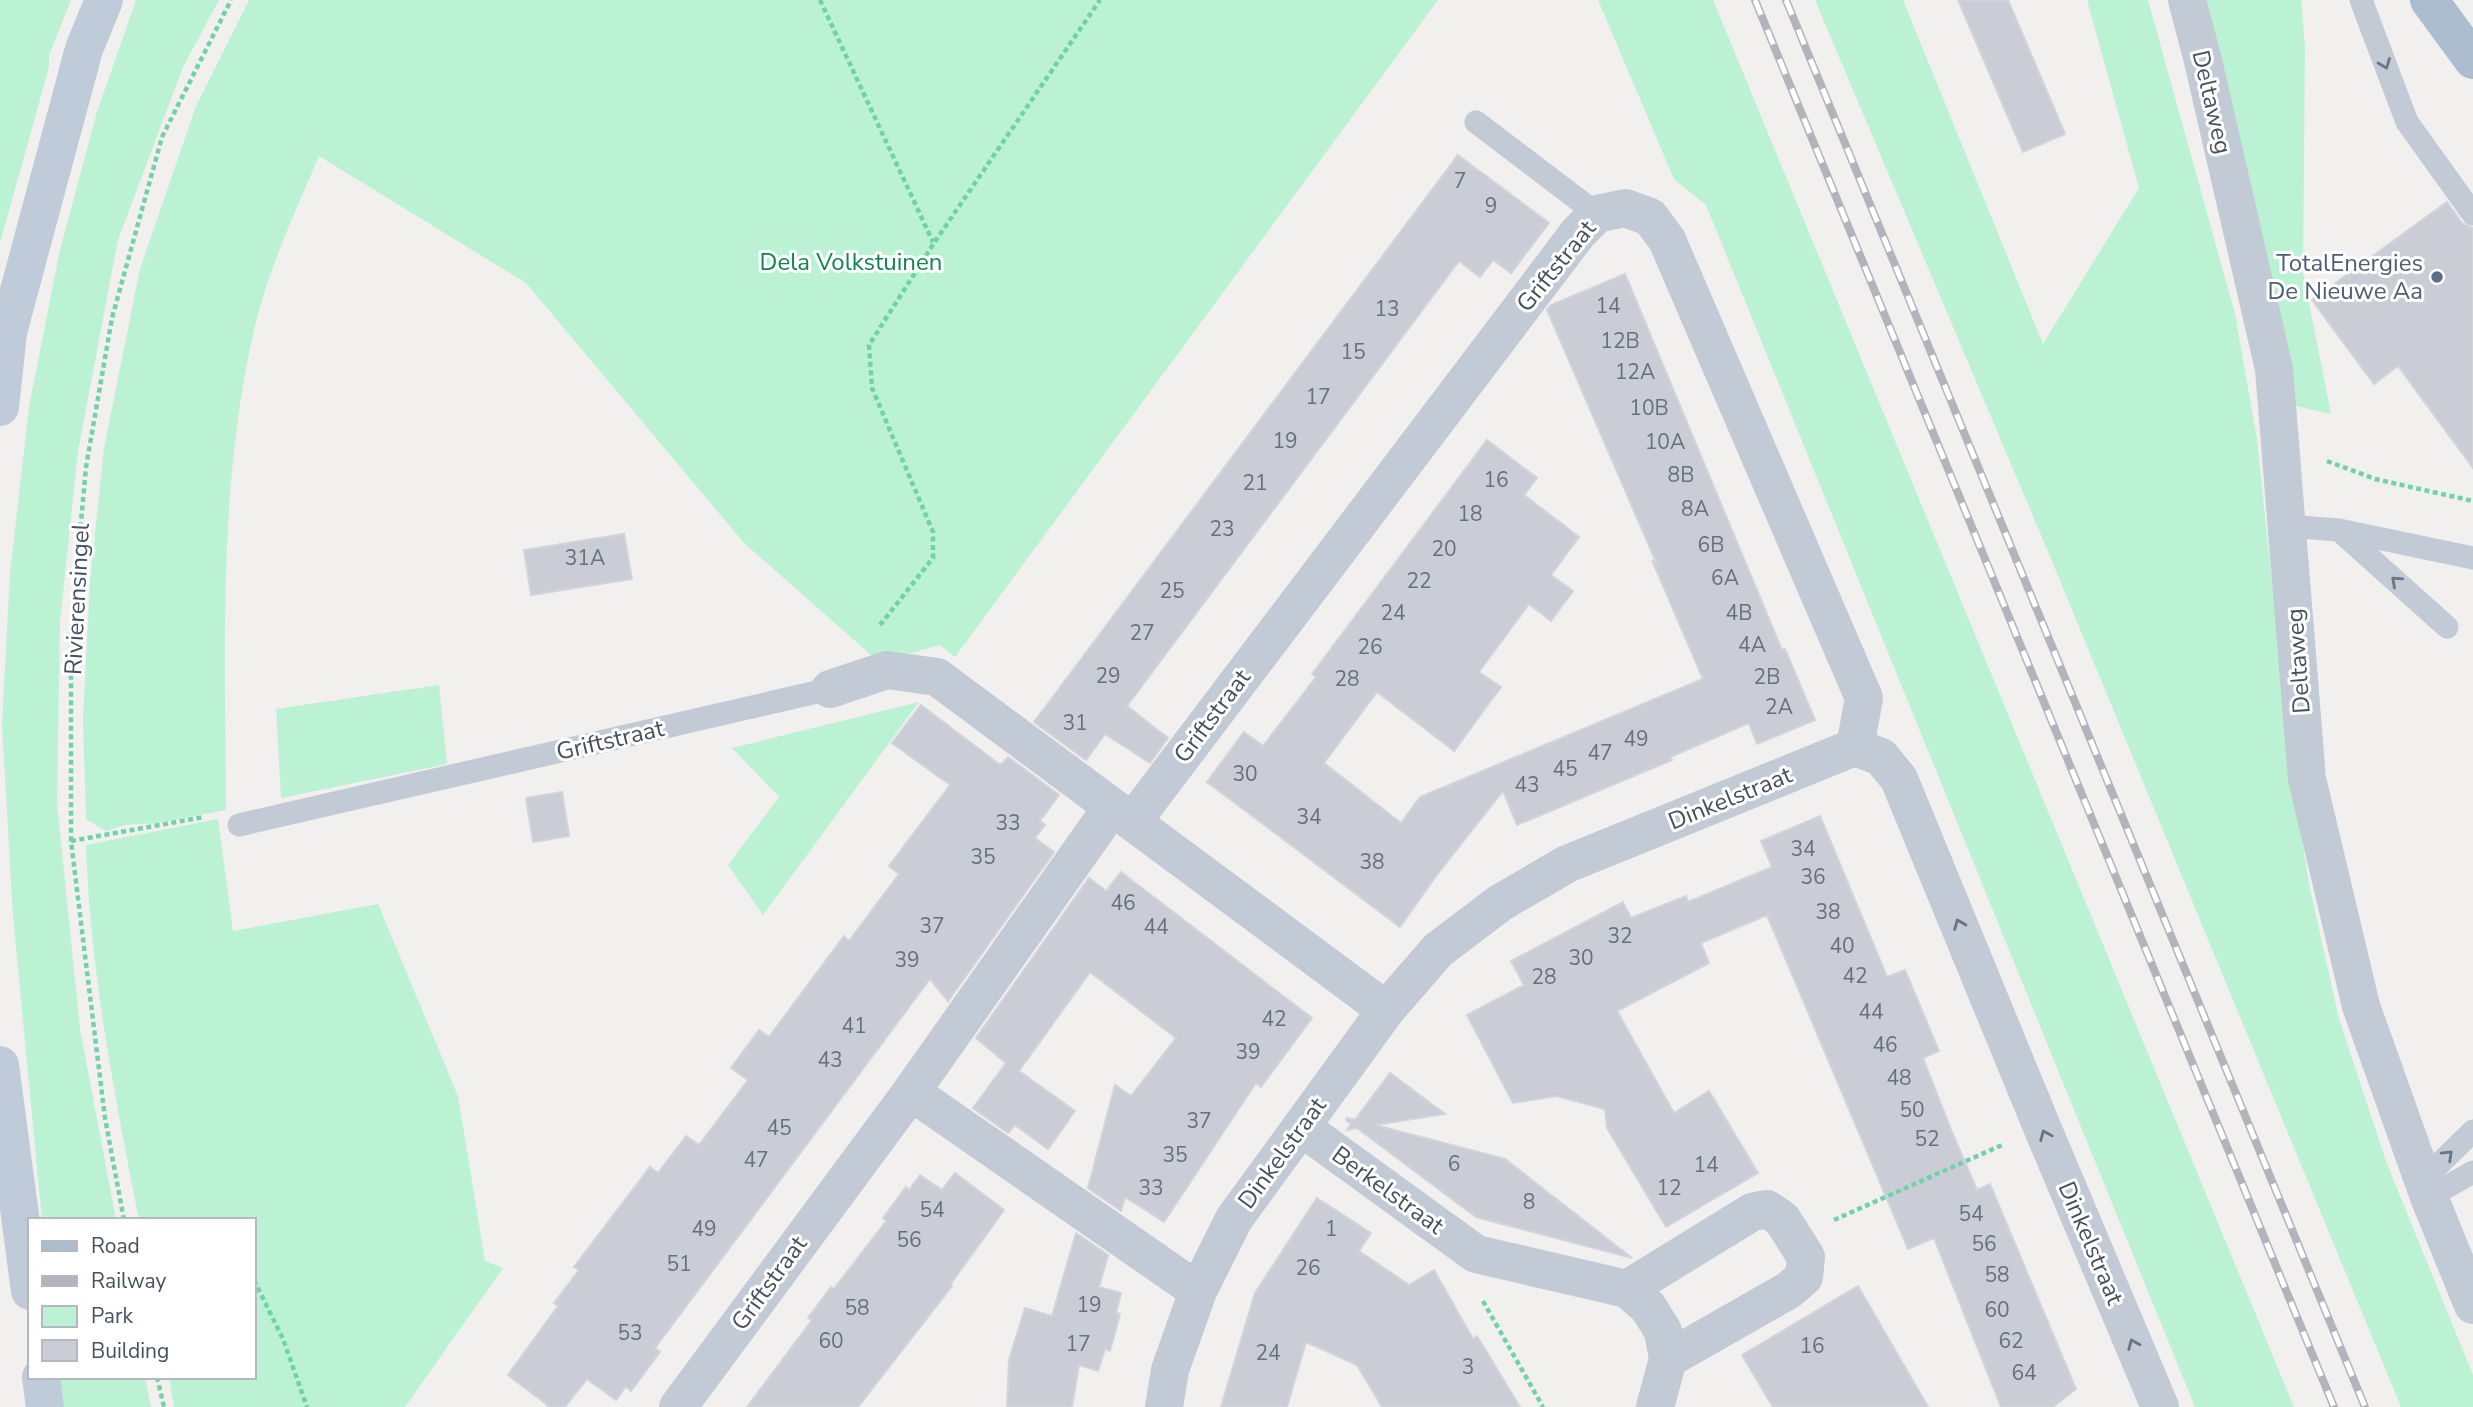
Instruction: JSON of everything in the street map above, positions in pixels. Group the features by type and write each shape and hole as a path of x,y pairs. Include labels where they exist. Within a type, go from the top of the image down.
{"main road":[{"path":"0,407 8,332 84,48 104,0"},
{"path":"2429,0 2473,60"},
{"path":"0,1065 28,1276"},
{"path":"41,1379 45,1407"}],"street":[{"name":"Deltaweg","path":"2187,0 2274,369 2306,779 2361,1006 2473,1306"},
{"name":"Griftstraat","path":"678,1407 911,1091 1122,814 1578,233 1597,214 1625,208 1650,217 1667,240 1864,698 1855,747"},
{"name":"Griftstraat","path":"830,689 887,670 937,677 1386,1010"},
{"name":"Dinkelstraat","path":"1164,1407 1170,1370 1198,1291 1234,1219 1386,1010 1438,950 1500,903 1567,864 1855,747 1881,757 1899,779 2160,1407"},
{"path":"911,1091 1198,1291"},
{"name":"Berkelstraat","path":"1301,1127 1476,1254 1627,1289"},
{"path":"1655,1407 1668,1359 1663,1331 1648,1307 1627,1289 1752,1212 1767,1209 1782,1219 1806,1257 1804,1277 1789,1290 1668,1359"}],"lane":[{"path":"2361,0 2406,122 2473,214"},
{"path":"1476,121 1597,214"},
{"path":"2287,526 2339,530 2473,558"},
{"path":"2339,530 2447,627"},
{"name":"Griftstraat","path":"239,825 830,689"},
{"path":"2427,1188 2473,1131"},
{"path":"2427,1188 2473,1172"}],"path":[{"name":"Rivierensingel","path":"124,1218 105,1118 71,841 72,619 86,467 112,318 162,137 231,0"},
{"path":"820,0 934,243"},
{"path":"873,634 933,558 933,532 872,388 869,345 934,243 1100,0"},
{"path":"2316,457 2375,480 2473,500"},
{"path":"71,841 218,814 239,825"},
{"path":"1795,1238 2042,1127"},
{"path":"1476,1254 1477,1291 1543,1407"},
{"path":"256,1284 283,1339 307,1407"},
{"path":"157,1379 164,1407"}],"green space":[{"path":"0,0 71,0 49,55 49,67 0,243"},
{"path":"136,0 219,0 183,67 118,240 78,451 60,622 57,803 80,1029 116,1218 42,1218 13,916 2,725 10,573 29,407 60,250 97,112"},
{"name":"Dela Volkstuinen","path":"249,0 1438,0 955,657 940,645 879,662 744,543 526,283 319,156 267,285 254,330 242,389 234,449 226,569 226,810 158,823 125,825 106,831 86,819 83,718 90,582 104,448 140,269 196,106"},
{"path":"1598,0 1713,0 2294,1407 2195,1407 1706,205 1674,179"},
{"path":"1815,0 1903,0 2043,344 2139,188 2087,0 2148,0 2235,314 2257,439 2293,783 2309,884 2339,1019 2387,1164 2473,1375 2473,1407 2401,1407 2049,554"},
{"path":"2193,0 2301,0 2305,46 2303,273 2331,414 2296,406"},
{"path":"439,685 447,764 281,798 276,709"},
{"path":"919,702 763,915 728,865 779,797 732,748"},
{"path":"218,819 233,931 378,904 458,1096 485,1261 503,1268 405,1407 174,1407 169,1379 256,1379 256,1218 139,1218 98,987 86,845"},
{"path":"60,1379 145,1379 151,1407 64,1407"}],"building":[{"path":"1958,0 2008,0 2065,134 2023,152"},
{"path":"1458,155 1549,223 1511,273 1493,260 1480,277 1459,261 1127,706 1168,738 1150,763 1105,734 1086,760 1034,722"},
{"path":"2447,202 2462,223 2473,228 2473,468 2398,366 2374,384 2312,300"},
{"path":"1625,274 1782,650 1785,649 1815,720 1757,744 1749,723 1670,757 1672,760 1517,825 1503,791 1400,927 1207,782 1244,732 1263,746 1316,677 1312,674 1487,440 1537,478 1524,495 1579,537 1551,575 1573,591 1551,621 1529,604 1479,672 1501,687 1454,751 1377,692 1324,763 1401,823 1420,797 1703,679 1652,560 1657,564 1547,310 1551,305"},
{"path":"624,534 632,579 531,595 524,550"},
{"path":"921,705 999,764 1008,757 1059,795 1040,821 1045,825 1035,838 1054,852 948,1001 930,979 655,1348 660,1352 631,1391 626,1386 616,1400 587,1379 565,1407 550,1407 508,1375 558,1306 554,1303 579,1270 574,1267 650,1167 658,1173 686,1136 699,1145 748,1080 731,1068 759,1030 769,1037 844,936 849,941 899,874 889,866 950,785 892,743"},
{"path":"562,792 569,836 533,842 526,798"},
{"path":"1820,816 1887,977 1905,970 1939,1051 1923,1058 1952,1132 1977,1190 1990,1184 2076,1389 2053,1407 2001,1407 1934,1238 1908,1249 1767,915 1701,943 1709,963 1617,1011 1674,1113 1709,1091 1758,1173 1666,1227 1607,1128 1605,1109 1556,1096 1513,1103 1467,1015 1524,985 1511,961 1623,902 1631,918 1686,896 1688,902 1772,867 1761,841"},
{"path":"1121,872 1312,1018 1261,1087 1256,1083 1164,1222 1125,1197 1121,1211 1088,1188 1115,1085 1131,1096 1176,1038 1090,972 1019,1071 1075,1111 1048,1149 1015,1125 1008,1133 973,1108 1006,1063 976,1038 1089,878 1106,891"},
{"path":"1390,1073 1445,1114 1375,1125 1505,1159 1632,1258 1476,1217 1357,1128 1347,1130 1351,1124 1347,1118 1355,1120"},
{"path":"955,1173 1004,1210 950,1285 952,1286 858,1407 747,1407 812,1320 808,1318 831,1287 834,1289 886,1221 883,1218 906,1187 909,1190 920,1175 942,1190"},
{"path":"1317,1198 1371,1233 1359,1251 1409,1285 1434,1270 1473,1339 1477,1336 1520,1407 1382,1407 1357,1365 1306,1342 1287,1407 1221,1407 1255,1293"},
{"path":"1076,1233 1108,1255 1099,1287 1121,1293 1116,1313 1120,1314 1110,1351 1105,1349 1098,1371 1079,1365 1072,1407 1007,1407 1009,1360 1025,1308 1052,1316"},
{"path":"1858,1286 1928,1407 1773,1407 1742,1355"}],"railway":[{"path":"1755,0 2334,1407"},
{"path":"1786,0 2365,1407"}],"place":[{"name":"TotalEnergies De Nieuwe Aa","path":"2437,277"}]}
